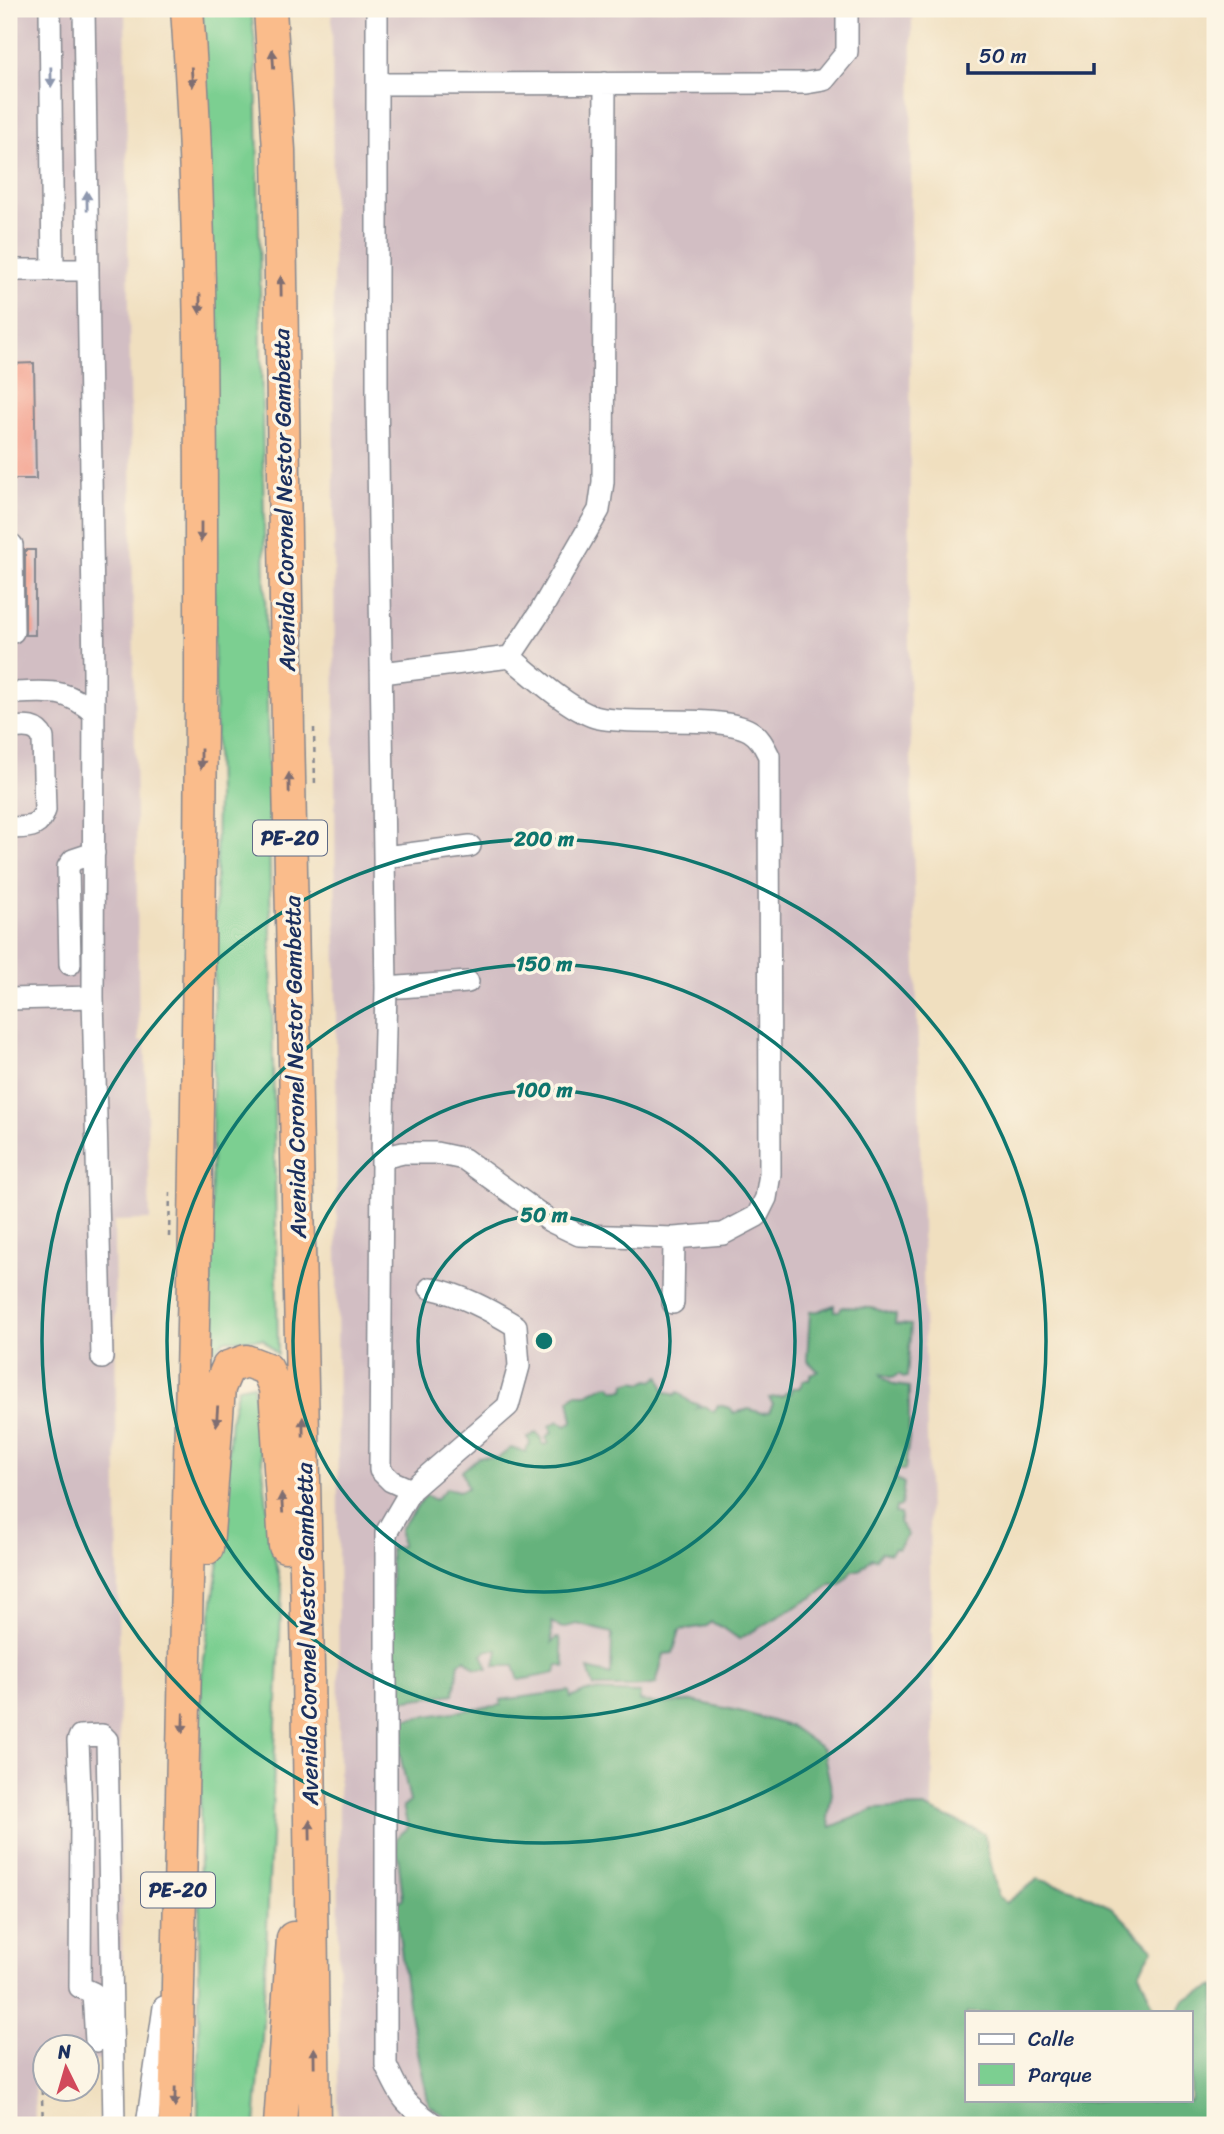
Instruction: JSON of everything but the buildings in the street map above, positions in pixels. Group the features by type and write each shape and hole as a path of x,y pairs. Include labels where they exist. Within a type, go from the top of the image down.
{"highway":[{"name":"PE-20","path":"175,2125 177,1894 185,1655 201,861 199,267 193,86 187,9"},
{"name":"Avenida Coronel Nestor Gambetta","path":"270,9 279,150 288,731 308,1667 314,2125"},
{"path":"185,1655 202,1607 219,1388 228,1367 246,1361 267,1369 275,1388 289,1599 308,1667"},
{"path":"280,2125 293,1937 311,1868"}],"lane":[{"path":"50,9 53,270"},
{"path":"84,9 94,672 93,996 102,1358"},
{"path":"377,9 377,391 386,988 380,1470 391,1481 411,1490"},
{"path":"377,83 806,83 824,80 847,52 847,9"},
{"path":"510,657 593,522 601,501 604,468 605,83"},
{"path":"9,270 88,270"},
{"path":"11,551 13,632"},
{"path":"382,673 510,657 567,702 596,718 648,723 730,724 749,731 763,742 769,757 770,1174 766,1198 757,1216 723,1234 674,1238 579,1235 550,1221 464,1160 436,1153 403,1153 382,1158"},
{"path":"64,693 94,672"},
{"path":"9,693 64,693 80,701 94,713"},
{"path":"9,728 32,727 40,732 43,738 45,810 41,820 33,827 9,828"},
{"path":"385,857 470,846"},
{"path":"70,964 68,867 73,860 94,853"},
{"path":"386,988 468,982"},
{"path":"9,999 93,996"},
{"path":"673,1303 674,1238"},
{"path":"430,1288 449,1292 484,1306 516,1326 519,1366 508,1406 411,1490 386,1533 386,2065 408,2106 435,2125"},
{"path":"95,2032 93,1993 80,1987 81,1813 78,1741 80,1736 102,1735 107,1740 114,2125"},
{"path":"147,2125 177,1894"}],"path":[{"path":"42,2102 43,2125"}],"shaded area":[{"path":"9,9 125,9 139,1041 145,1041 150,1220 114,1221 123,2060 102,2061 102,2032 32,2032 32,2102 35,2102 35,2125 9,2125"},
{"path":"332,9 912,9 909,667 934,1734 931,1833 943,2125 340,2125"}],"green space":[{"path":"202,9 251,9 256,53 278,1355 263,1339 225,1340 209,1355 217,798"},
{"path":"834,1305 834,1311 839,1311 842,1307 872,1308 896,1315 895,1324 911,1325 907,1377 899,1374 892,1378 881,1374 894,1385 909,1387 909,1437 905,1470 896,1470 896,1479 904,1483 901,1507 896,1507 895,1513 900,1514 899,1522 908,1535 898,1549 894,1548 889,1554 881,1552 859,1571 852,1571 840,1585 831,1584 739,1639 711,1622 707,1626 680,1630 673,1653 664,1654 656,1684 594,1687 588,1669 611,1675 612,1633 577,1624 562,1628 551,1622 552,1643 559,1638 565,1667 558,1665 556,1673 519,1680 514,1666 495,1666 498,1650 488,1650 482,1654 488,1669 476,1669 465,1659 459,1663 454,1694 400,1701 396,1692 390,1549 401,1546 400,1529 426,1495 435,1500 447,1488 459,1491 468,1488 462,1471 479,1457 498,1458 511,1448 526,1452 530,1444 528,1438 536,1433 541,1437 542,1444 549,1443 546,1438 552,1433 550,1426 559,1421 566,1426 573,1421 569,1400 576,1394 587,1394 604,1386 611,1385 614,1390 624,1390 625,1384 653,1381 660,1376 664,1391 675,1395 678,1392 690,1402 700,1405 697,1408 704,1406 714,1412 718,1405 730,1408 734,1413 749,1409 769,1412 773,1404 769,1398 791,1393 791,1388 799,1388 804,1380 809,1380 811,1374 818,1371 807,1360 810,1312"},
{"path":"253,1384 272,1547 282,1589 262,2039 255,2125 198,2125 201,1679 220,1555 231,1418 238,1387"},
{"path":"569,1691 571,1698 586,1691 640,1693 640,1701 660,1704 692,1701 739,1711 792,1727 823,1749 832,1793 828,1818 831,1827 875,1809 924,1807 984,1833 998,1896 1006,1903 1038,1879 1075,1890 1113,1908 1153,1949 1139,1972 1155,2011 965,2011 965,2102 1192,2102 1192,2011 1178,2011 1184,2000 1215,1986 1215,2125 459,2125 429,2105 408,2004 395,1903 403,1899 396,1838 408,1828 403,1806 410,1802 393,1721 501,1705 501,1700"}]}
